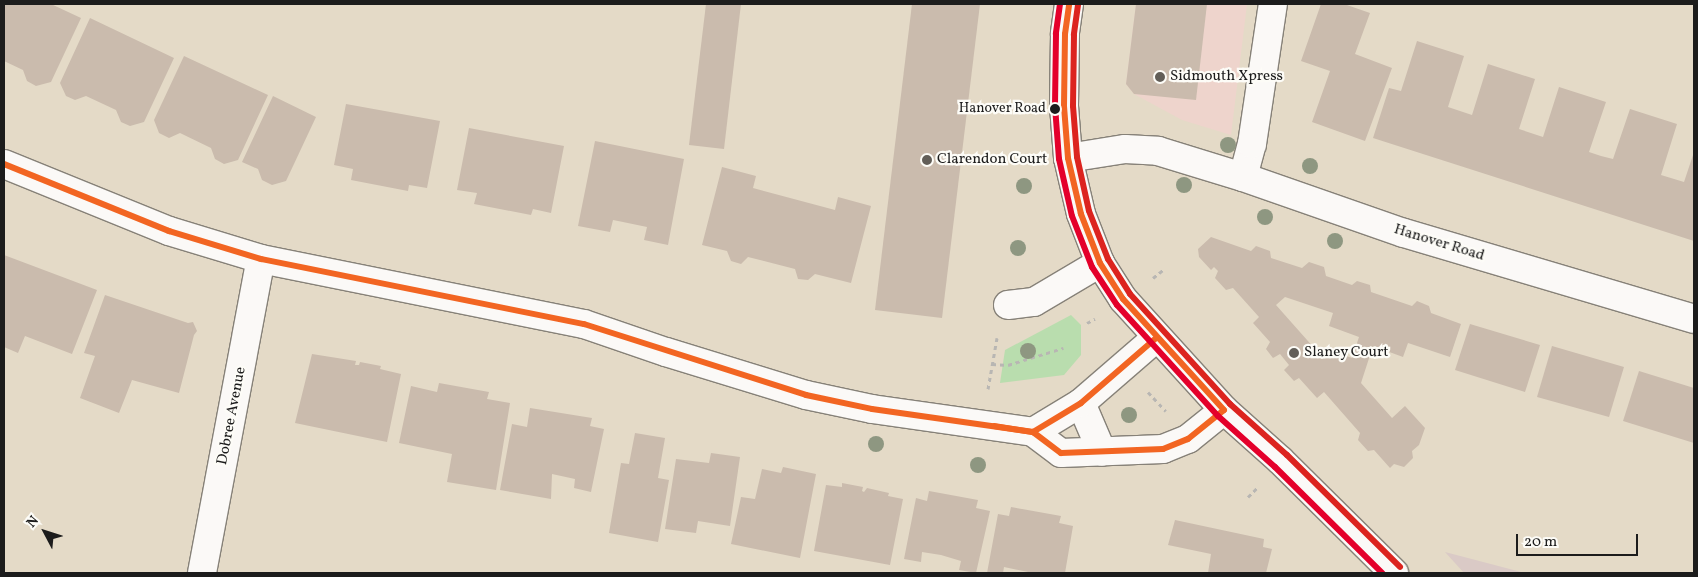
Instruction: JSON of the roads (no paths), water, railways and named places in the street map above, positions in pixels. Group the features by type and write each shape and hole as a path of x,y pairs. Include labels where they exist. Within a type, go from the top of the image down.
{"street":[{"path":"1069,4 1065,34 1064,106 1068,158 1081,214 1100,263 1123,299 1156,338 1224,410 1281,461 1394,573"},
{"path":"1243,177 1252,144 1273,4"},
{"name":"Hanover Road","path":"1068,158 1125,148 1158,151 1243,177 1404,233 1694,319"},
{"path":"4,164 169,232 261,259 584,324 666,352 806,395 872,409 1033,432 1061,453 1163,449 1188,438 1224,410"},
{"name":"Dobree Avenue","path":"202,573 261,259"},
{"path":"1003,317 1034,302 1100,263"},
{"path":"1033,432 1081,403 1156,338"},
{"path":"1081,403 1102,452"}],"place":[{"name":"Sidmouth Xpress","path":"1160,77"},
{"name":"Hanover Road","path":"1055,109"},
{"name":"Clarendon Court","path":"927,160"},
{"name":"Slaney Court","path":"1294,353"}]}
